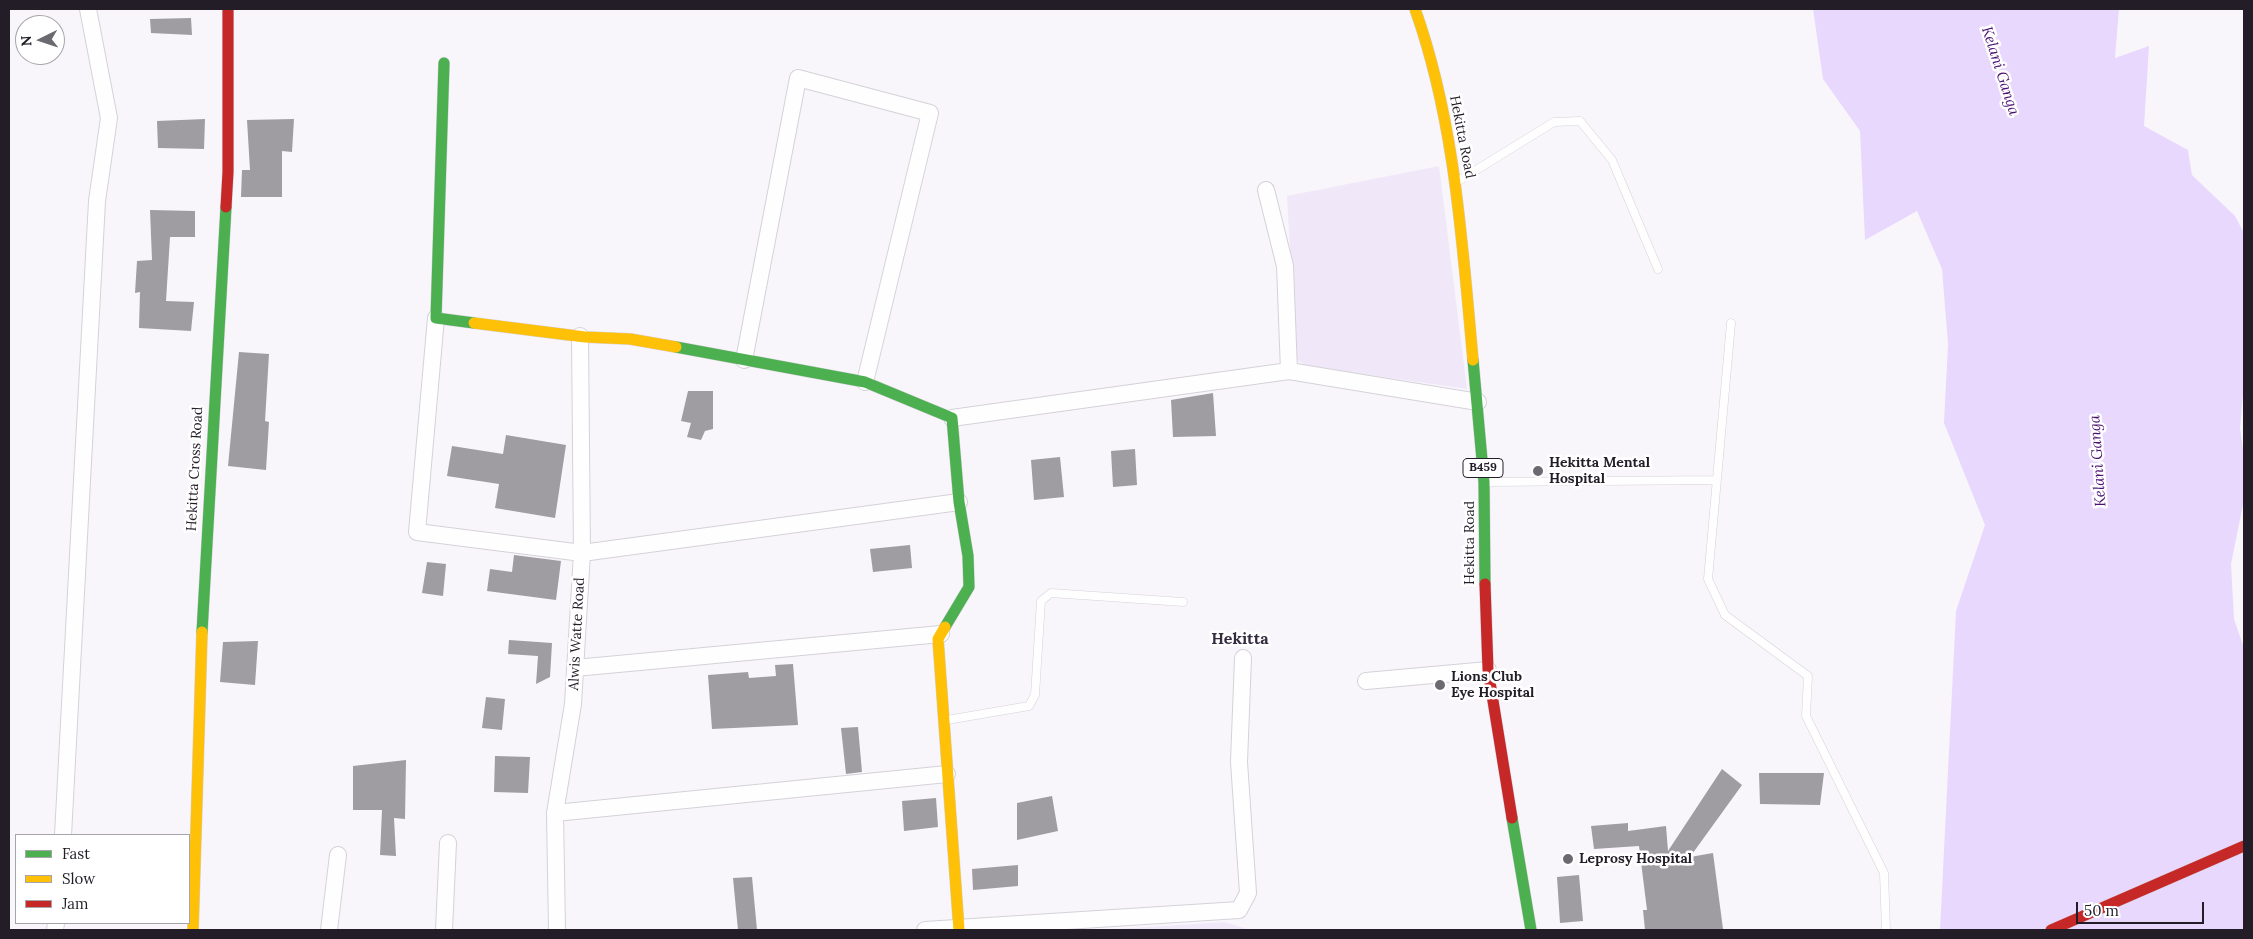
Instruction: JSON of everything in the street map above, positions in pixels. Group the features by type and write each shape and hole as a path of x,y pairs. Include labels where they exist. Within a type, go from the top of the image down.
{"street":[{"path":"63,834 97,201 109,118 88,9"},
{"name":"Hekitta Cross Road","path":"193,930 204,582 228,172 228,9"},
{"name":"Hekitta Road","path":"1415,9 1430,51 1456,182 1484,482 1484,563 1488,670 1531,930"},
{"path":"444,63 436,318 417,532 582,553 959,502"},
{"path":"744,360 798,78 930,113 865,382"},
{"path":"1266,190 1285,266 1289,371"},
{"path":"436,318 580,336 630,338 865,382 952,418 1289,371 1478,402"},
{"name":"Alwis Watte Road","path":"557,930 555,813 573,704 582,553 580,336"},
{"path":"952,418 959,502 968,556 969,587 938,639 959,928"},
{"path":"575,668 941,634"},
{"path":"925,930 1239,910 1248,893 1239,762 1243,658"},
{"path":"1366,681 1488,670"},
{"path":"555,813 947,774"},
{"path":"444,930 448,844"},
{"path":"2051,930 2244,846"},
{"path":"329,930 338,855"}],"lane":[{"path":"1456,182 1554,122 1580,121 1612,160 1658,269"},
{"path":"1731,323 1708,579 1725,615 1808,676 1806,716 1884,873 1886,930"},
{"path":"1484,482 1717,480"},
{"path":"945,721 1029,706 1035,695 1041,601 1050,593 1183,602"}],"shaded area":[{"path":"1439,166 1467,389 1306,366 1296,359 1287,196"},
{"path":"1225,922 1250,930 1101,930"}],"water":[{"name":"Kelani Ganga","path":"1813,9 2119,9 2115,58 2149,46 2144,126 2188,150 2192,175 2235,216 2244,233 2244,383 2240,428 2244,455 2244,499 2231,564 2234,619 2244,648 2244,930 1940,930 1956,611 1985,525 1944,423 1948,344 1942,269 1917,211 1865,240 1860,131 1823,79"}],"building":[{"path":"191,18 192,35 151,33 150,19"},
{"path":"205,119 204,149 158,148 157,121"},
{"path":"294,119 292,152 282,151 282,197 241,197 242,170 250,170 247,120"},
{"path":"150,210 195,211 195,237 170,237 166,301 194,302 191,331 139,328 140,292 135,293 137,261 152,260"},
{"path":"239,352 269,354 265,421 269,422 266,470 228,466"},
{"path":"688,391 713,391 713,429 705,431 701,440 687,437 691,423 681,421"},
{"path":"1213,393 1216,436 1173,437 1171,400"},
{"path":"506,435 566,445 555,518 495,508 499,484 447,476 452,446 503,454"},
{"path":"1135,449 1137,485 1113,487 1111,451"},
{"path":"1060,457 1064,497 1034,500 1031,460"},
{"path":"910,545 912,568 873,572 870,549"},
{"path":"514,555 561,561 556,600 487,591 490,569 512,572"},
{"path":"427,562 446,564 443,596 422,593"},
{"path":"509,640 552,643 550,677 536,684 538,656 508,654"},
{"path":"258,641 255,685 220,682 223,642"},
{"path":"793,664 798,725 712,729 708,675 748,672 749,678 776,676 775,665"},
{"path":"486,697 505,699 502,730 482,728"},
{"path":"858,727 862,772 846,774 841,728"},
{"path":"495,756 530,757 528,793 494,792"},
{"path":"406,760 405,819 394,818 396,856 380,855 382,810 353,810 353,766"},
{"path":"1722,769 1742,785 1690,857 1713,853 1723,929 1645,930 1643,910 1647,910 1639,846 1594,849 1591,826 1628,823 1628,831 1666,826 1668,851"},
{"path":"1759,773 1824,773 1820,805 1760,804"},
{"path":"1052,796 1058,831 1017,840 1017,803"},
{"path":"936,798 938,827 904,831 902,801"},
{"path":"1018,865 1018,886 973,890 972,869"},
{"path":"1579,875 1583,921 1560,923 1557,877"},
{"path":"752,877 757,930 738,930 733,878"}],"traffic: fast":[{"path":"444,63 436,318 474,323"},
{"path":"202,632 226,207"},
{"path":"676,347 865,382 952,418 959,502 968,556 969,587 945,627"},
{"path":"1473,360 1484,482 1485,584"},
{"path":"1512,818 1531,930"}],"traffic: slow":[{"path":"1415,9 1429,51 1448,138 1455,182 1473,360"},
{"path":"474,323 585,337 630,339 676,347"},
{"path":"945,627 938,639 959,930"},
{"path":"193,930 202,632"}],"traffic: jam":[{"path":"226,207 228,172 228,9"},
{"path":"1485,584 1488,670 1512,818"},
{"path":"2051,930 2244,846"}],"place":[{"name":"Hekitta Mental Hospital","path":"1538,471"},
{"name":"Lions Club Eye Hospital","path":"1440,685"},
{"name":"Leprosy Hospital","path":"1568,859"}],"district":[{"name":"Hekitta","path":"1240,639"}]}
